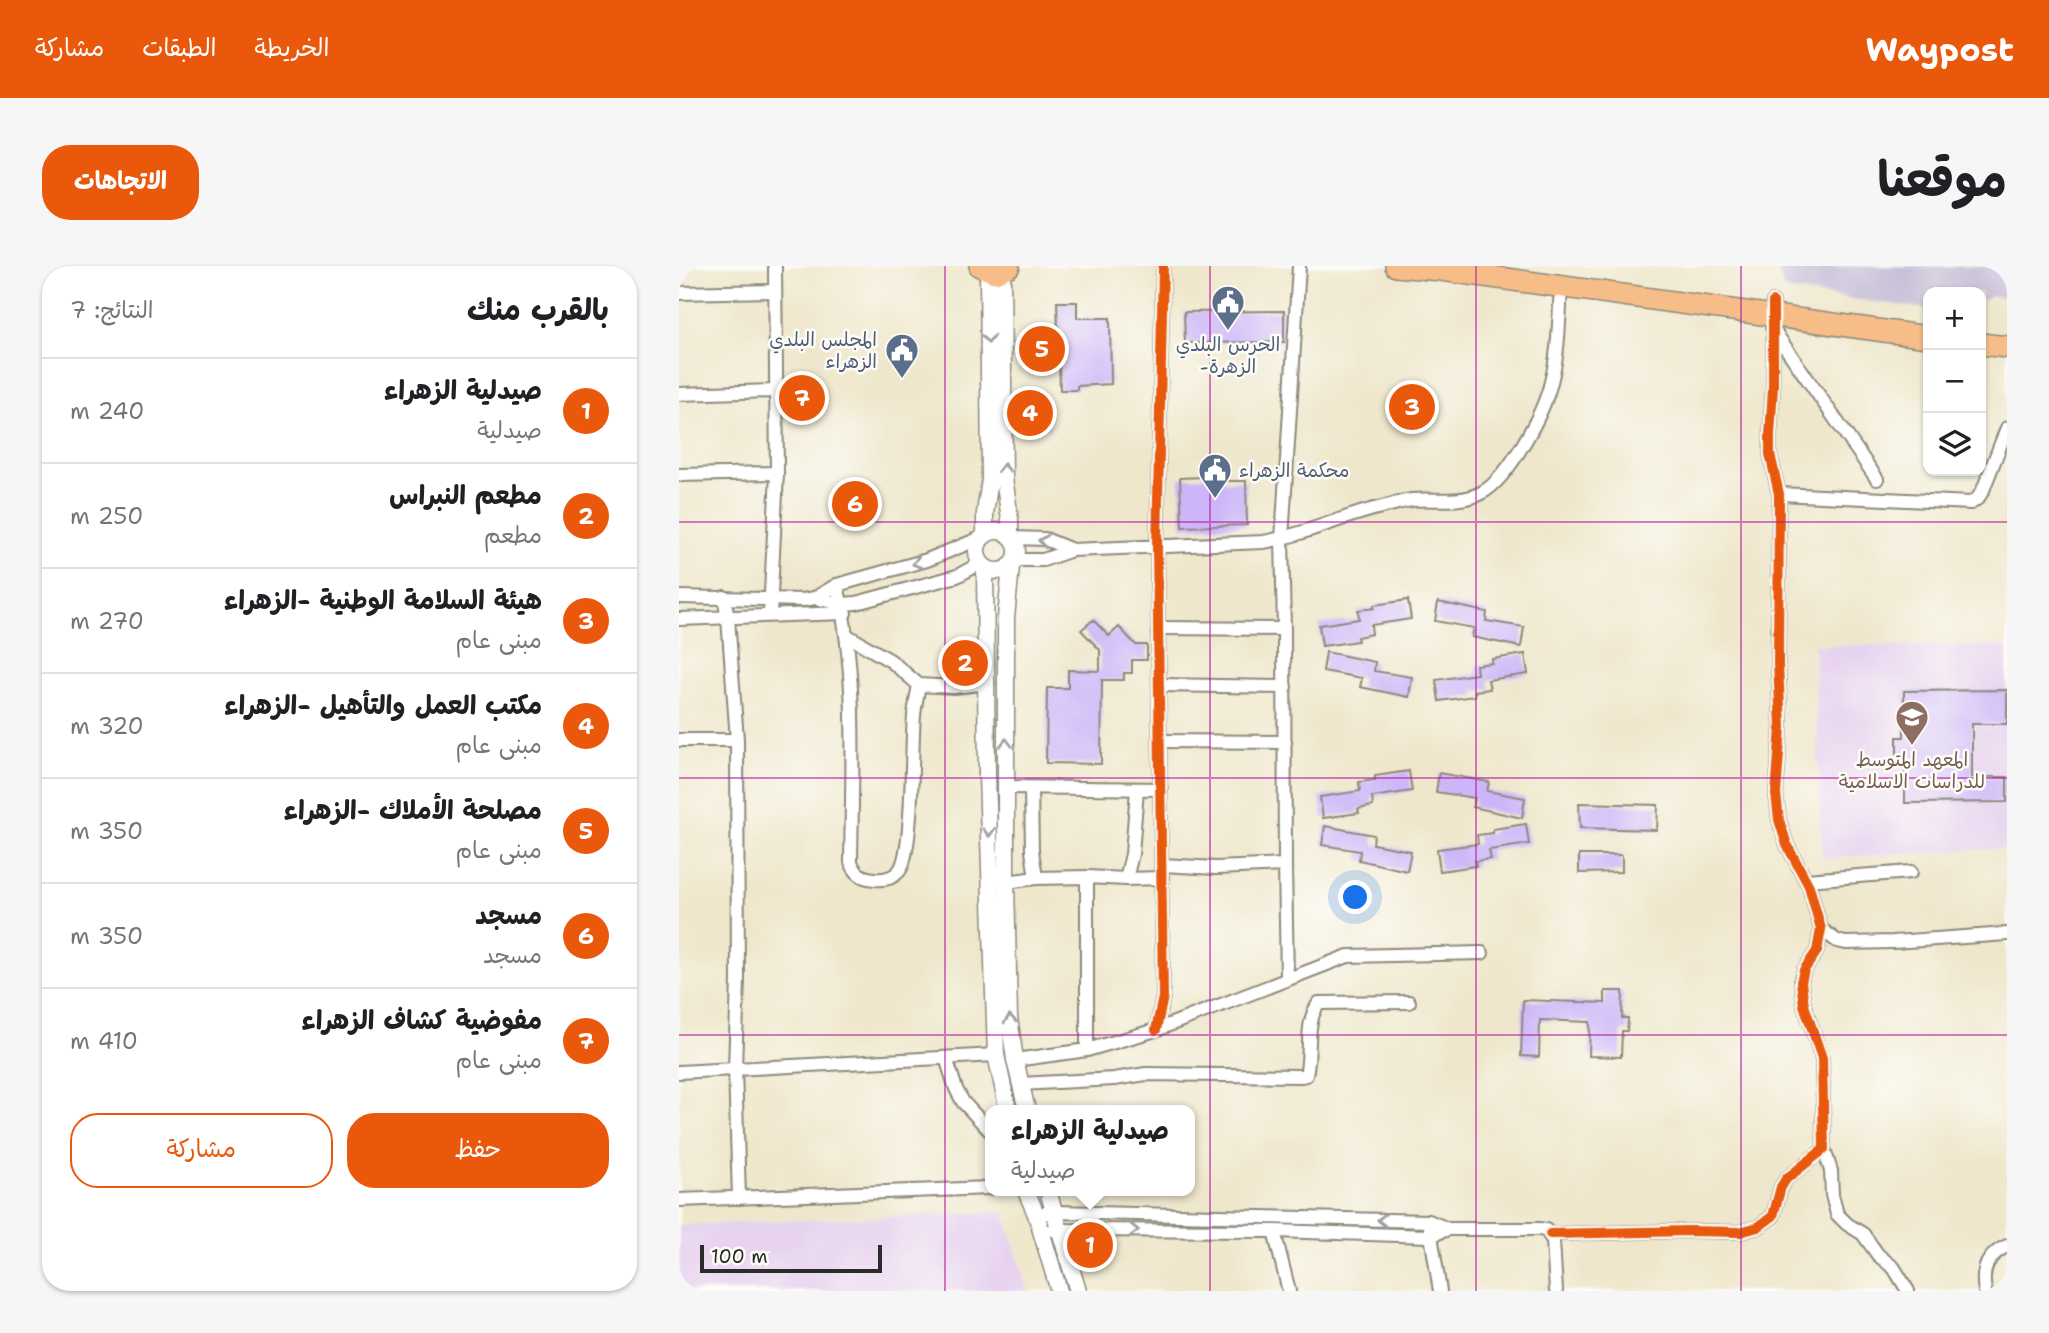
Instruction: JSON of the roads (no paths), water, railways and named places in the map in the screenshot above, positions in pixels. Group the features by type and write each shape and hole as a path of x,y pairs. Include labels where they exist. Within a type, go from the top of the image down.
{"main road":[{"path":"1396,266 1435,268 1923,336"},
{"path":"1510,266 1773,315 1923,323"},
{"path":"1986,331 2007,333"},
{"path":"1986,345 2007,347"}],"street":[{"path":"770,614 777,473 775,266"},
{"path":"1156,1030 1163,997 1157,546 1163,266"},
{"path":"1287,978 1282,539 1299,266"},
{"path":"995,268 990,480 983,536 977,549 983,566 988,683 996,1055 1006,1105"},
{"path":"995,268 1004,478 1011,537 1018,551 1013,563 1006,618 1005,787 1009,1017 1015,1060 1026,1105"},
{"path":"679,619 843,609 983,566 999,572 1013,563 1044,561 1072,550 1263,542 1282,539 1372,509 1413,500 1459,500 1480,494 1507,472 1551,386 1561,287"},
{"path":"679,293 775,291"},
{"path":"1773,315 1877,479"},
{"path":"1773,315 1770,454 1779,494 1778,664 1781,727 1776,794 1779,820 1787,845 1806,880 1821,929 1817,951 1804,971 1801,982 1804,1005 1822,1058 1824,1149 1831,1171 1837,1214 1863,1234 1878,1255 1894,1268 1908,1291"},
{"path":"679,394 775,391"},
{"path":"1779,494 1971,503 1983,490 2007,428"},
{"path":"679,475 777,473"},
{"path":"679,597 815,598 837,585 927,561 997,531 1011,537 1045,539 1072,550"},
{"path":"837,585 850,655 851,862 856,873 867,879 891,878 903,864 913,787 914,715 919,685"},
{"path":"724,597 737,740 738,980 735,1068 739,1198"},
{"path":"815,598 843,609"},
{"path":"1160,628 1284,629"},
{"path":"848,636 891,661 919,685 954,687 988,683"},
{"path":"1160,685 1285,687"},
{"path":"679,740 737,740"},
{"path":"1161,741 1285,742"},
{"path":"1005,787 1161,789"},
{"path":"1031,788 1032,851 1036,878"},
{"path":"1126,880 1132,854 1137,789"},
{"path":"1162,864 1216,868 1285,864"},
{"path":"1806,880 1911,872"},
{"path":"1087,877 1087,1050"},
{"path":"1006,882 1036,878 1162,878"},
{"path":"1821,929 1837,941 1846,943 2007,934"},
{"path":"1015,1060 1087,1050 1156,1030 1348,956 1482,953"},
{"path":"1020,1084 1114,1079 1146,1074 1306,1075 1308,1043 1315,1008 1319,1003 1409,1002"},
{"path":"679,1072 996,1055"},
{"path":"946,1058 963,1102 985,1126"},
{"path":"1041,1230 1274,1231 1430,1236 1448,1230 1539,1229 1550,1234 1740,1232 1749,1230 1773,1216 1786,1179 1824,1149"},
{"path":"679,1200 985,1188"},
{"path":"1028,1196 1059,1291"},
{"path":"1050,1196 1078,1291"},
{"path":"1036,1214 1055,1212 1429,1221 1448,1230"},
{"path":"1429,1221 1440,1291"},
{"path":"1274,1231 1289,1291"},
{"path":"1550,1234 1553,1241 1556,1291"},
{"path":"1985,1291 1985,1267 1991,1255 2007,1246"}],"place":[{"name":"الحرس البلدي -الزهرة","path":"1228,332"},
{"name":"مصلحة الأملاك -الزهراء","path":"1042,349"},
{"name":"المجلس البلدي الزهراء","path":"902,380"},
{"name":"مفوضية كشاف الزهراء","path":"802,398"},
{"name":"هيئة السلامة الوطنية -الزهراء","path":"1412,407"},
{"name":"مكتب العمل والتأهيل -الزهراء","path":"1030,413"},
{"name":"محكمة الزهراء","path":"1215,500"},
{"name":"مسجد","path":"855,504"},
{"name":"مطعم النبراس","path":"965,663"},
{"name":"المعهد المتوسط للدراسات الاسلامية","path":"1912,747"},
{"name":"صيدلية الزهراء","path":"1090,1245"}]}
